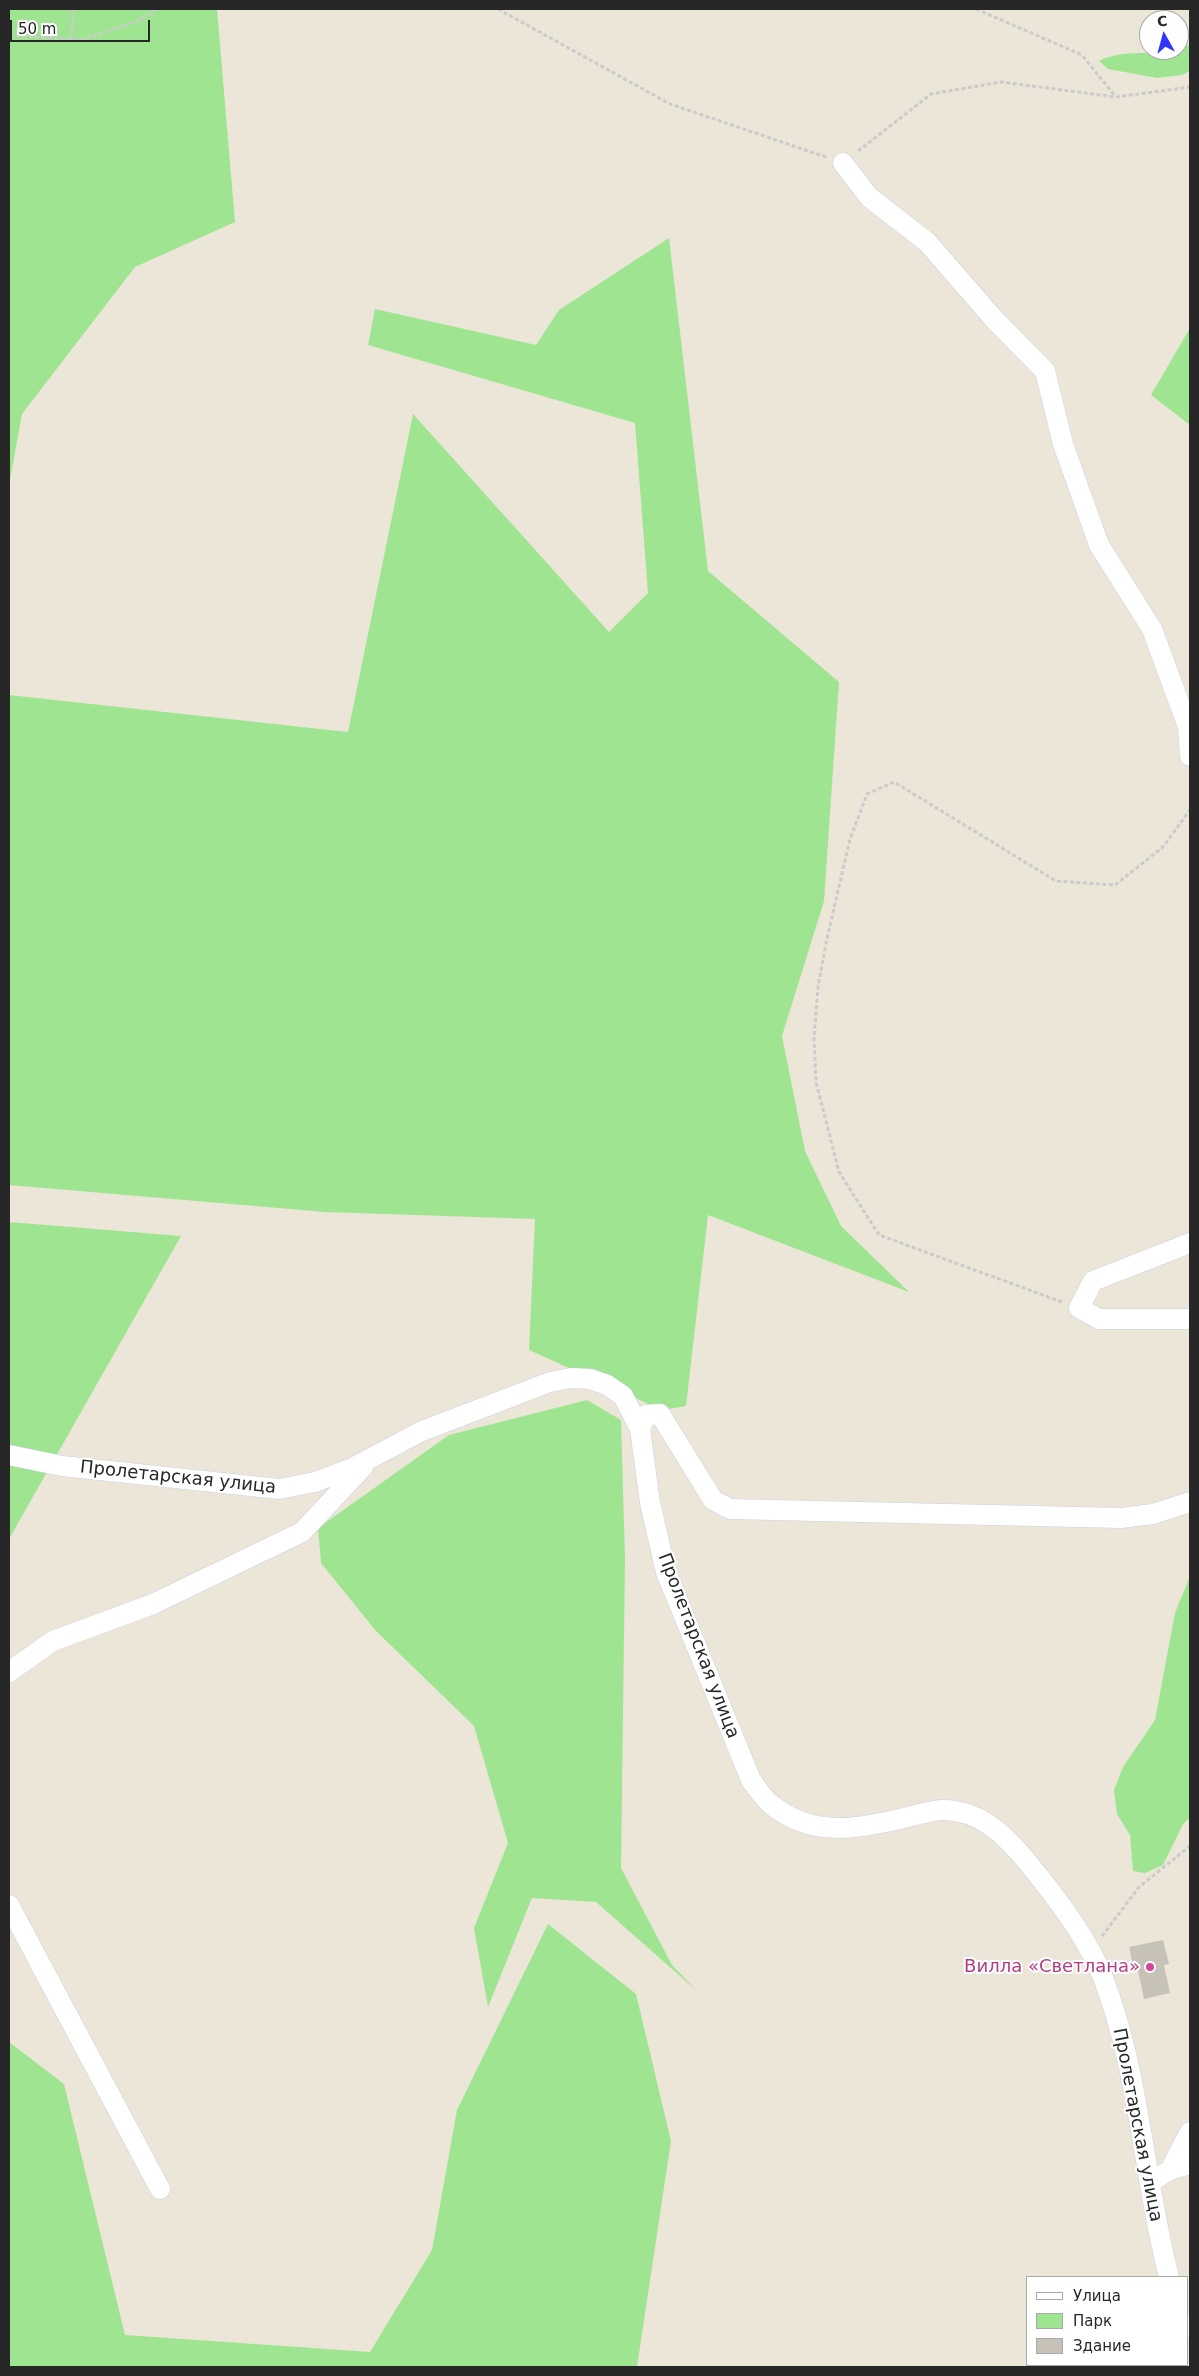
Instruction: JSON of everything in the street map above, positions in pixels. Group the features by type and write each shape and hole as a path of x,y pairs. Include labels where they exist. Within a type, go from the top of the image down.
{"street":[{"path":"843,163 869,196 927,242 994,319 1045,371 1063,444 1099,545 1152,629 1188,727 1190,756"},
{"path":"1190,1243 1093,1281 1078,1308 1100,1319 1190,1319"},
{"name":"Пролетарская улица","path":"9,1455 71,1468 279,1489 315,1482 371,1458 422,1431 480,1407 550,1382 571,1378 590,1379 607,1385 623,1396 640,1428 650,1503 666,1572 751,1780 771,1806 800,1823 832,1829 865,1826 941,1810 968,1812 985,1821 1014,1846 1050,1890 1075,1926 1101,1974 1118,2024 1138,2108 1161,2248 1169,2276"},
{"path":"640,1428 646,1415 660,1414 713,1500 730,1509 1121,1518 1154,1514 1190,1502"},
{"path":"9,1672 53,1641 153,1604 302,1532 371,1458"},
{"path":"9,1905 160,2189"},
{"path":"1170,2170 1190,2132"},
{"path":"1150,2182 1170,2170 1190,2164"}],"path":[{"path":"71,39 74,9"},
{"path":"9,34 82,40 135,22 158,9"},
{"path":"498,9 670,104 843,163 931,94 1001,82 1116,97 1190,87"},
{"path":"976,9 1082,55 1116,97"},
{"path":"1078,1308 879,1235 839,1172 816,1082 814,1038 818,987 826,943 850,839 867,794 894,782 1056,881 1115,885 1163,847 1190,810"},
{"path":"1089,1953 1139,1887 1190,1846"}],"green space":[{"path":"9,9 217,9 235,222 135,267 22,414 9,485"},
{"path":"1189,45 1190,71 1182,75 1157,78 1108,69 1099,61 1121,54 1139,53 1139,60 1189,60"},
{"path":"669,238 708,571 839,682 824,901 782,1036 805,1151 841,1226 909,1292 708,1215 686,1406 662,1410 529,1350 535,1219 325,1212 9,1185 9,695 348,732 413,414 609,632 648,593 635,423 368,345 375,309 536,345 559,310"},
{"path":"1190,328 1190,425 1151,395"},
{"path":"9,1222 181,1236 9,1539"},
{"path":"587,1400 621,1420 625,1559 621,1868 672,1965 696,1990 596,1902 532,1898 488,2007 474,1928 508,1843 474,1726 376,1631 321,1563 318,1528 449,1435"},
{"path":"1190,1576 1190,1818 1183,1824 1163,1865 1145,1873 1133,1871 1130,1835 1117,1814 1114,1790 1123,1767 1155,1720 1175,1613"},
{"path":"548,1924 636,1994 671,2141 637,2367 9,2367 9,2042 64,2084 125,2335 370,2352 432,2250 457,2110"}],"building":[{"path":"1163,1940 1169,1964 1164,1965 1170,1993 1144,1999 1138,1970 1134,1971 1129,1947"}],"place":[{"name":"Вилла «Светлана»","path":"1150,1967"}]}
